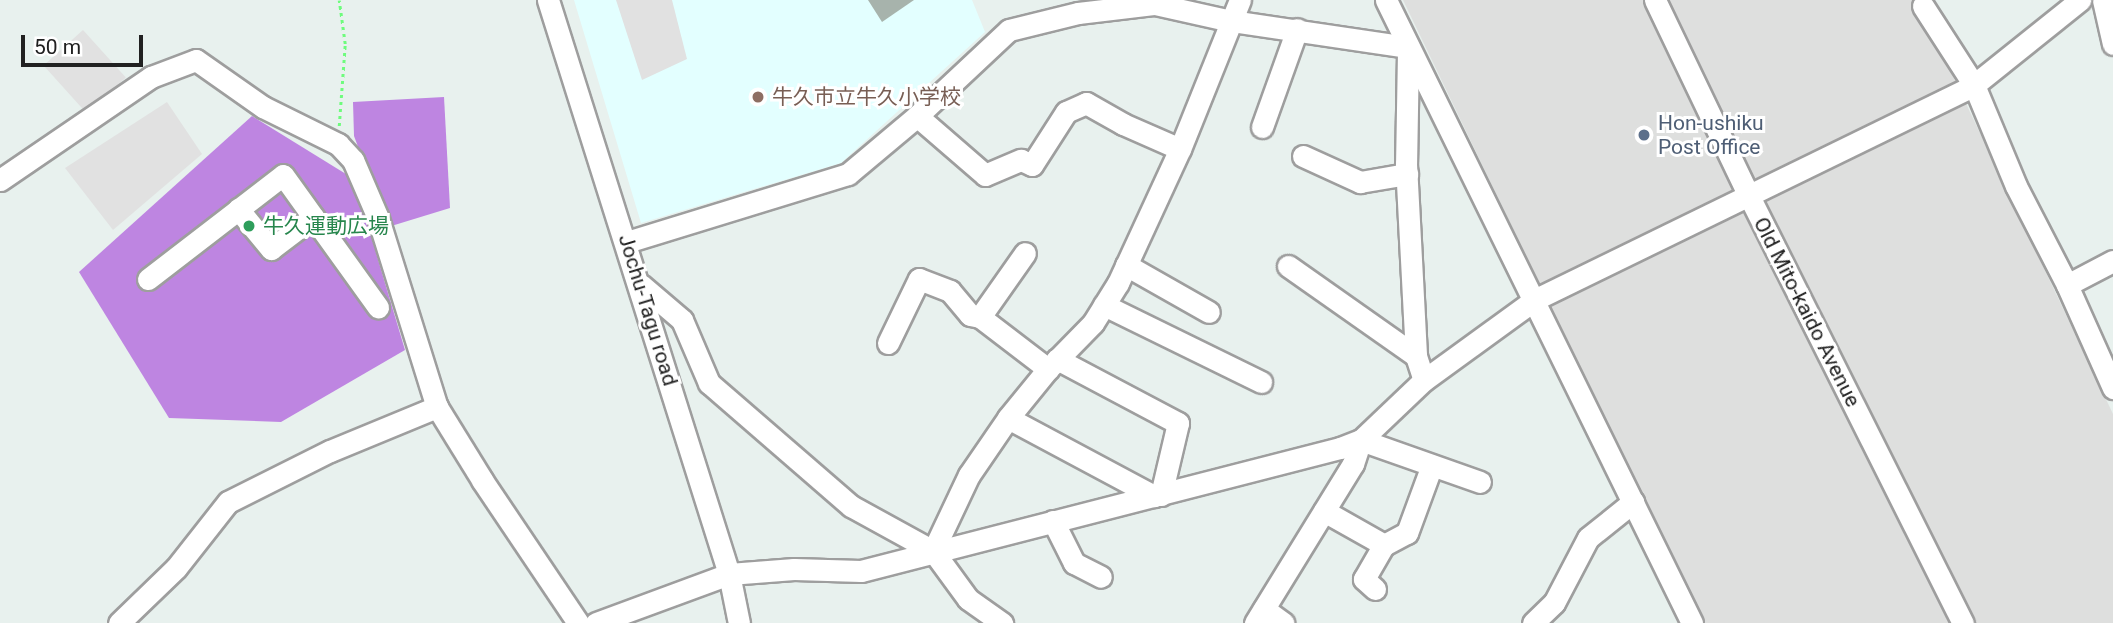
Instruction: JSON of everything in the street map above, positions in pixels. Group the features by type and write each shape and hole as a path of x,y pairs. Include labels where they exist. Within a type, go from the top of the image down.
{"street":[{"name":"Jochu-Tagu road","path":"548,0 627,242 729,574 739,623"},
{"path":"933,551 969,475 1007,418 1052,364 1093,323 1104,305 1126,265 1180,149 1240,0"},
{"name":"Old Mito-kaido Avenue","path":"1655,0 1748,194 1963,623"},
{"path":"596,623 729,574 794,569 861,571 1340,448 1361,440 1424,380 1534,300 1974,85 2080,0"},
{"path":"2103,0 2113,44"},
{"path":"1394,3 1408,47 1692,623"},
{"path":"627,242 848,174 918,116 1009,30 1076,6 1154,4 1231,21 1408,47"},
{"path":"1923,6 1974,85 2016,186 2067,285 2113,388"},
{"path":"1262,127 1297,29"},
{"path":"1408,47 1407,174 1416,356 1424,380"},
{"path":"0,180 151,78 197,60 263,107 338,144 353,160 378,218 437,407 482,480 578,623"},
{"path":"918,116 985,175 1021,160 1032,165 1066,112 1086,103 1123,124 1180,149"},
{"path":"1303,156 1360,183 1407,174"},
{"path":"148,279 282,175 378,307"},
{"path":"238,209 271,249 313,217"},
{"path":"980,317 1025,253"},
{"path":"2067,285 2113,261"},
{"path":"1126,265 1209,312"},
{"path":"1288,266 1416,356"},
{"path":"888,343 919,279 950,291 970,315 980,317 1052,364 1178,423 1157,495"},
{"path":"640,285 682,320 709,383 851,506 933,551 968,599 1002,623"},
{"path":"1104,305 1261,382"},
{"path":"119,623 176,568 228,502 330,451 437,407"},
{"path":"1007,418 1157,495"},
{"path":"1361,440 1480,482"},
{"path":"1283,623 1260,616 1353,464 1361,440"},
{"path":"1376,589 1364,579 1384,544 1406,533 1432,465"},
{"path":"1533,623 1555,603 1588,538 1633,502"},
{"path":"1324,511 1384,544"},
{"path":"1053,521 1074,563 1101,577"}],"path":[{"path":"338,144 345,44 339,0"}],"shaded area":[{"name":"牛久市立牛久小学校","path":"574,0 972,0 985,32 841,163 641,223"},
{"path":"616,0 672,0 687,59 642,80"},
{"path":"1403,0 1917,0 2113,414 2113,623 1702,623"},
{"path":"83,30 126,78 86,113 44,65"},
{"name":"牛久運動広場","path":"444,97 450,208 388,227 354,136 353,102"},
{"path":"167,102 202,154 113,230 65,168"},
{"name":"牛久運動広場","path":"252,116 354,179 405,350 281,422 169,418 79,272"}],"building":[{"path":"868,0 914,0 882,22"}],"place":[{"name":"牛久市立牛久小学校","path":"758,97"},
{"name":"Hon-ushiku Post Office","path":"1644,135"},
{"name":"牛久運動広場","path":"249,226"}]}
